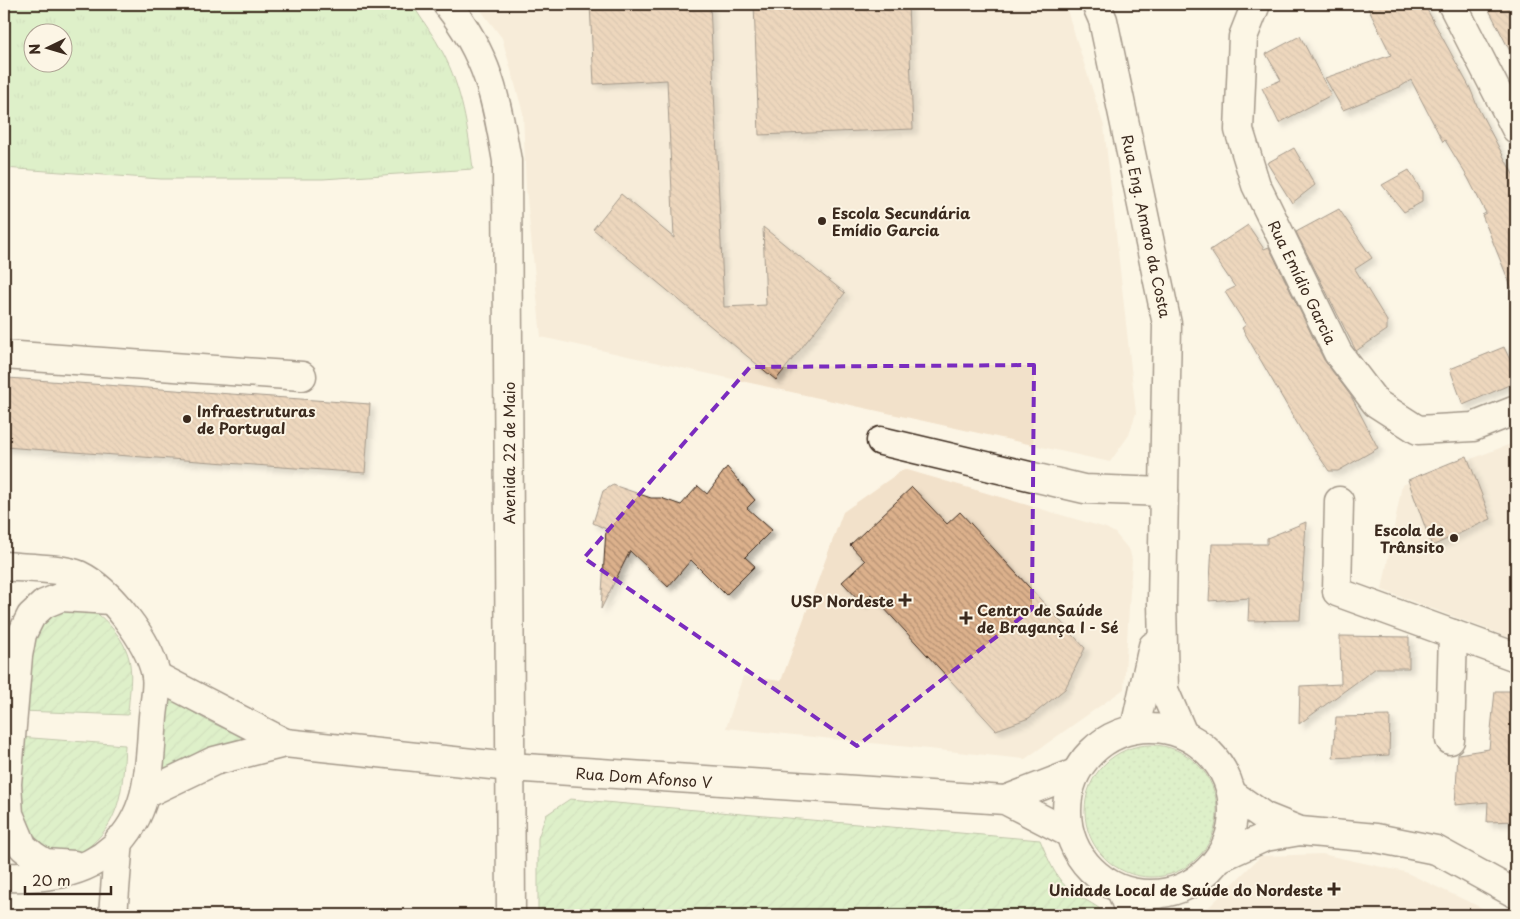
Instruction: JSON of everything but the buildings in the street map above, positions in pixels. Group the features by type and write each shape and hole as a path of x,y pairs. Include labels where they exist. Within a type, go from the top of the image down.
{"street":[{"name":"Avenida 22 de Maio","path":"448,4 474,43 490,78 507,160 510,915"},
{"name":"Rua Eng. Amaro da Costa","path":"1096,4 1103,20 1167,324 1162,603 1164,690 1183,734"},
{"name":"Rua Emídio Garcia","path":"1256,4 1243,37 1239,130 1256,185 1338,353 1376,403 1418,430 1473,427 1516,410"},
{"path":"1452,4 1516,129"},
{"path":"4,356 302,376"},
{"path":"881,441 1084,489 1164,492"},
{"path":"1339,501 1337,592 1516,657"},
{"path":"4,566 78,574 94,585 111,600 134,629 150,658 156,676 146,793 136,819 114,847 90,864 67,873 43,877 4,877"},
{"path":"90,864 45,863 23,846 9,814 7,774 18,656 22,634 31,616 44,604 61,597 111,600"},
{"name":"Rua Eng. Amaro da Costa","path":"1135,728 1162,603"},
{"path":"1450,740 1453,634"},
{"name":"Rua Dom Afonso V","path":"156,676 285,743"},
{"path":"1135,728 1160,728 1183,734 1200,744 1215,758 1226,775 1232,794 1233,816 1229,838 1219,858 1202,876 1181,889 1162,894 1141,894 1121,890 1103,881 1089,868 1077,852 1069,833 1066,813 1068,792 1076,772 1091,752 1111,736 1135,728"},
{"name":"Rua Dom Afonso V","path":"146,793 214,761 285,743 510,767 1004,800 1069,833"},
{"name":"Rua Dom Afonso V","path":"1004,800 1076,772"},
{"path":"1232,794 1265,817 1300,831"},
{"path":"1219,858 1265,837 1300,831 1376,838 1436,850 1516,894"},
{"path":"113,915 119,840"},
{"path":"1165,915 1181,889"},
{"path":"1121,890 1131,915"}],"highlighted area":[{"path":"1034,365 1032,609 857,746 584,558 750,367"}],"shaded area":[{"name":"Escola Secundária Emídio Garcia","path":"476,4 1065,4 1104,126 1136,413 1129,435 1110,462 541,337 526,188 523,113 502,38"},
{"name":"Escola de Trânsito","path":"1516,442 1516,640 1382,590 1402,485"},
{"name":"Centro de Saúde de Bragança I - Sé","path":"904,469 1106,528 1115,533 1130,551 1132,560 1124,689 1025,759 726,728 743,676 781,681 843,512"},
{"name":"Unidade Local de Saúde do Nordeste","path":"1322,854 1405,872 1497,915 1195,915 1210,906 1261,856"}],"green space":[{"path":"4,4 412,4 450,67 460,95 473,169 323,179 161,179 4,168"},
{"path":"57,609 81,609 95,613 102,617 120,639 129,659 131,679 128,715 21,711 27,658 41,622"},
{"path":"162,687 185,707 211,722 239,734 269,742 206,750 156,774"},
{"path":"19,737 125,745 122,786 115,812 101,835 79,854 67,856 43,852 21,824"},
{"path":"1151,745 1176,750 1187,756 1197,765 1206,775 1212,786 1217,811 1212,836 1206,847 1197,857 1187,866 1176,872 1151,877 1126,872 1115,866 1105,857 1096,847 1090,836 1085,811 1090,786 1096,775 1105,765 1115,756 1126,750"},
{"path":"570,799 1040,840 1053,869 1062,883 1107,915 538,915 538,838 546,815"}],"place":[{"name":"Escola Secundária Emídio Garcia","path":"822,221"},
{"name":"Infraestruturas de Portugal","path":"187,419"},
{"name":"Escola de Trânsito","path":"1454,538"},
{"name":"USP Nordeste","path":"905,600"},
{"name":"Centro de Saúde de Bragança I - Sé","path":"966,618"},
{"name":"Unidade Local de Saúde do Nordeste","path":"1334,889"}]}
